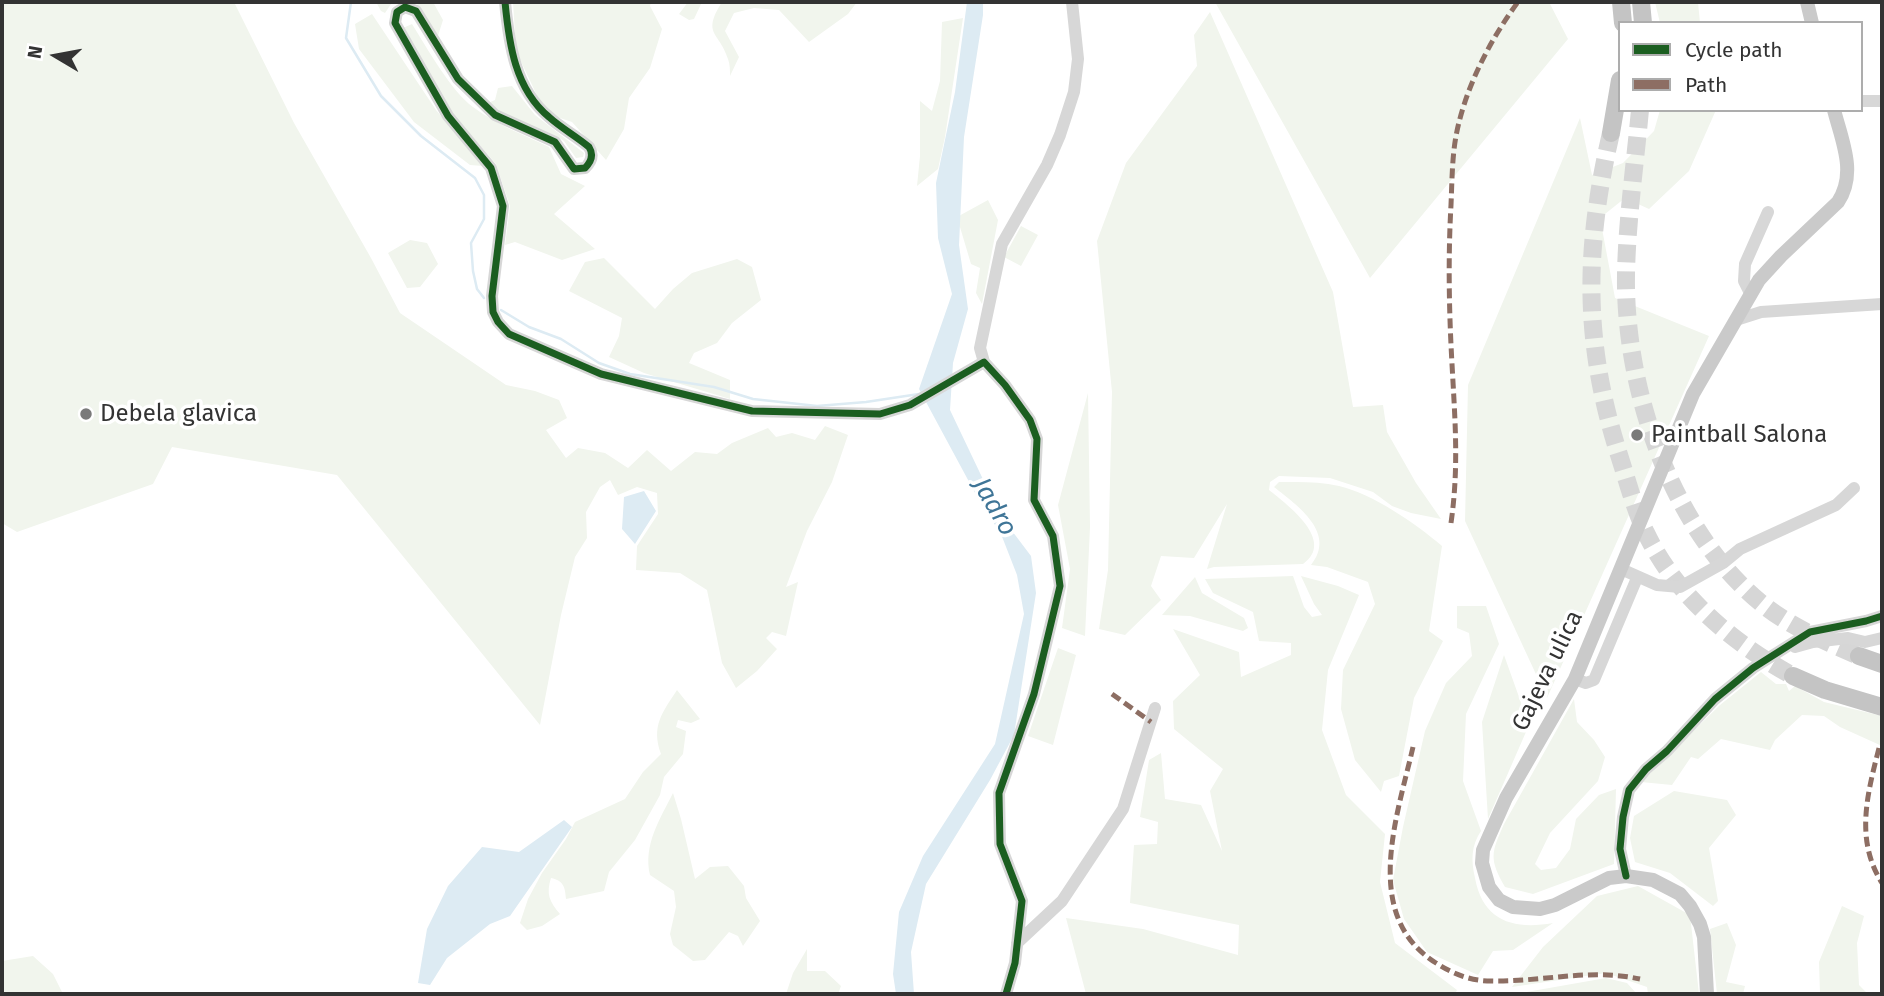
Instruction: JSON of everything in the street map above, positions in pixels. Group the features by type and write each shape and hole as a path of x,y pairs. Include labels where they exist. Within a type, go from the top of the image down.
{"highway":[{"path":"1621,2 1623,21"},
{"path":"1641,2 1643,21"},
{"path":"1611,133 1618,92"},
{"path":"1859,656 1882,664"},
{"path":"1793,676 1825,690 1882,707"}],"main road":[{"path":"1807,2 1812,21"},
{"name":"Gajeva ulica","path":"1707,994 1704,937 1700,924 1690,905 1666,885 1626,876 1609,878 1555,905 1527,910 1499,900 1489,887 1484,875 1483,850 1506,798 1575,679 1693,394 1759,280 1844,193 1849,178 1847,158 1835,112"}],"street":[{"path":"505,2 512,50 525,89 534,104 591,151 591,159 585,168 574,169 561,148 549,138 495,115 458,79 416,11 405,7 397,12 395,23 448,116 491,168 503,206 492,296 493,312 509,334 601,374 752,411 880,414 910,405 985,362"},
{"path":"1006,994 1015,963 1022,901 1000,845 999,793 1034,694 1060,586 1053,536 1034,500 1037,439 1030,420 985,362 980,348 1002,244 1046,165 1060,135 1073,92 1078,59 1072,2"},
{"path":"1863,101 1882,101"},
{"path":"1751,295 1744,281 1745,264 1768,212"},
{"path":"1736,320 1761,312 1882,304"},
{"path":"1621,569 1657,585 1680,587 1723,563 1740,549 1836,505 1854,488"},
{"path":"1575,679 1586,683 1594,680 1637,578"},
{"path":"1626,876 1619,849 1629,790 1646,769 1667,751 1715,699 1753,668 1810,632 1882,616"},
{"path":"1781,652 1813,642 1849,638 1865,642 1882,638"},
{"path":"1017,943 1062,901 1123,808 1155,708"}],"shaded area":[{"path":"2,2 234,2 294,123 400,313 506,385 535,391 559,400 567,418 546,430 566,458 578,448 605,453 628,468 647,450 671,471 695,452 717,454 732,443 768,428 776,437 792,433 815,440 825,426 848,435 832,482 807,531 786,587 798,582 786,636 772,632 766,638 777,649 757,671 736,688 722,663 707,590 680,573 636,570 637,546 658,514 657,493 637,487 618,495 610,480 600,487 586,512 587,538 575,557 540,725 337,475 172,447 153,484 17,532 2,523"},
{"path":"376,2 433,2 443,20 437,39 416,3 391,4 385,13"},
{"path":"513,2 651,2 650,6 662,29 650,68 629,98 624,129 606,160 572,122 557,117 541,104 516,51"},
{"path":"688,2 702,2 694,19 689,20 679,14"},
{"path":"722,2 857,2 848,14 809,42 779,10 754,8 734,13 725,31 739,57 730,76 725,50 713,27"},
{"path":"1215,2 1549,2 1568,39 1370,278"},
{"path":"1655,2 1698,2 1700,21 1660,21"},
{"path":"1210,12 1333,292 1353,407 1383,405 1387,432 1416,483 1441,519 1392,506 1373,492 1330,478 1279,476 1270,482 1269,490 1297,514 1312,534 1312,555 1303,564 1207,569 1227,504 1194,558 1161,556 1151,586 1161,600 1125,635 1099,629 1108,570 1112,392 1097,241 1126,163 1197,66 1194,35"},
{"path":"372,14 436,110 483,166 470,165 414,122 359,49 355,24"},
{"path":"963,18 938,169 917,186 920,101 932,111 940,81 942,22"},
{"path":"412,24 456,91 465,100 491,119 549,147 561,174 585,186 554,214 595,249 562,260 515,242 505,245 510,206 496,164 452,113 403,28"},
{"path":"512,86 535,115 584,153 583,157 576,158 564,141 556,136 509,117 488,103 495,100 498,88"},
{"path":"1659,112 1715,112 1689,171 1649,209 1625,198 1600,218 1615,298 1709,336 1547,698 1465,521 1468,385 1580,118 1592,175 1623,163 1654,131"},
{"path":"988,200 998,220 982,304 976,293 980,268 971,264 957,217"},
{"path":"1021,226 1038,235 1021,266 1004,257"},
{"path":"410,240 427,243 438,264 420,287 407,288 388,253"},
{"path":"604,258 655,309 692,273 737,259 752,267 761,300 732,323 717,343 694,353 689,363 730,380 730,399 644,373 609,357 619,336 622,318 569,291 585,262"},
{"path":"1088,393 1090,527 1085,636 1062,628 1070,569 1058,505"},
{"path":"1279,482 1324,483 1352,490 1393,510 1442,546 1429,631 1443,641 1414,698 1399,776 1384,781 1381,792 1355,760 1341,709 1343,670 1375,604 1368,582 1327,567 1311,565 1318,553 1320,542 1317,531 1303,512 1274,487"},
{"path":"1293,576 1304,607 1312,617 1322,615 1301,576 1359,595 1328,670 1322,730 1346,795 1385,834 1380,882 1395,943 1457,990 1455,994 1086,994 1066,918 1143,929 1238,955 1239,925 1130,903 1134,845 1157,844 1158,822 1140,817 1149,760 1161,753 1165,799 1201,805 1222,851 1210,791 1223,769 1174,729 1173,701 1200,675 1173,629 1239,652 1241,677 1291,655 1291,643 1259,641 1253,612 1213,593 1205,579"},
{"path":"1195,577 1202,593 1244,618 1248,628 1243,631 1190,616 1162,615"},
{"path":"1457,606 1486,606 1499,644 1466,714 1463,781 1481,831 1475,842 1473,859 1479,893 1485,904 1502,919 1525,925 1553,923 1513,950 1493,951 1478,975 1427,952 1404,919 1393,880 1425,731 1446,683 1472,656 1469,633 1457,628"},
{"path":"1058,648 1076,655 1053,745 1028,736"},
{"path":"1504,655 1529,725 1488,819 1482,722"},
{"path":"1761,672 1776,684 1786,684 1789,691 1795,686 1824,702 1882,716 1882,746 1840,727 1824,716 1802,715 1775,740 1770,750 1721,739 1698,759 1691,757 1672,785 1641,782 1720,705"},
{"path":"677,690 700,719 691,723 678,720 676,727 686,731 683,754 664,777 660,795 635,840 609,872 604,891 566,899 563,885 551,878 550,897 560,914 542,926 527,930 520,923 528,899 575,822 625,799 643,772 661,754 657,735 660,720"},
{"path":"1574,699 1577,722 1605,757 1598,781 1550,833 1535,864 1541,870 1556,868 1570,849 1576,819 1599,795 1616,789 1614,864 1533,894 1505,887 1494,862 1496,842"},
{"path":"1674,791 1727,800 1736,815 1709,848 1718,901 1713,906 1670,873 1635,862 1630,838 1634,816"},
{"path":"673,793 695,879 710,867 728,866 744,886 746,898 760,921 743,946 738,936 729,932 705,960 693,961 673,945 670,934 676,907 674,891 650,875 648,864 651,843"},
{"path":"1638,886 1690,915 1699,994 1648,994 1647,987 1606,973 1512,987 1543,947 1597,896"},
{"path":"1842,906 1864,916 1857,943 1859,985 1868,994 1820,994 1819,962"},
{"path":"1727,923 1736,945 1726,982 1745,986 1743,994 1717,994 1710,929"},
{"path":"807,949 807,971 825,971 841,986 838,994 786,994 793,973"},
{"path":"33,956 53,974 63,994 2,994 2,961"},
{"path":"1606,978 1627,983 1637,994 1515,994"}],"water":[{"name":"Jadro","path":"967,2 983,2 983,15 964,137 959,245 968,309 953,363 950,410 1000,515 1031,556 1036,593 1014,735 990,780 926,884 911,952 914,994 896,994 893,974 899,912 923,856 995,744 1024,614 1017,575 1001,534 981,504 919,389 952,294 938,238 936,183 955,92"},
{"path":"644,491 656,511 635,544 622,529 624,497"},
{"path":"564,820 572,827 510,916 490,924 447,958 430,985 418,983 427,929 448,886 482,847 519,852"}],"waterway":[{"path":"351,2 346,38 381,96 421,136 475,178 484,195 484,219 471,243 477,289 484,298"},
{"path":"501,310 529,327 561,339 599,363 630,374 714,387 753,399 817,406 919,394"}],"tunnel":[{"path":"1640,112 1627,254 1628,318 1644,409 1659,453 1678,496 1702,536 1729,572 1761,603 1784,619 1859,656"},
{"path":"1611,133 1602,176 1592,257 1594,335 1608,416 1635,506 1659,556 1690,597 1728,633 1793,676"}],"marked path":[{"path":"1451,523 1456,444 1449,265 1455,144 1460,118 1472,83 1498,32 1518,2"},
{"path":"1112,694 1151,722"},
{"path":"1413,747 1393,834 1390,864 1392,892 1399,919 1413,943 1442,967 1476,980 1510,981 1584,975 1640,979"},
{"path":"1879,748 1868,800 1866,834 1868,850 1882,883"}],"cycle path":[{"path":"505,2 512,49 521,79 538,106 589,147 591,158 585,168 574,169 555,142 495,115 458,79 416,11 405,7 397,12 395,23 448,116 491,168 503,206 492,296 493,312 509,334 601,374 752,411 880,414 910,405 984,362 1005,385 1030,420 1037,439 1034,500 1053,536 1060,586 1034,694 999,793 1000,844 1022,901 1015,963 1006,994"},
{"path":"1626,876 1620,849 1623,817 1629,790 1646,769 1667,751 1715,699 1753,668 1810,632 1882,616"}],"place":[{"name":"Debela glavica","path":"86,414"},
{"name":"Paintball Salona","path":"1637,435"}]}
